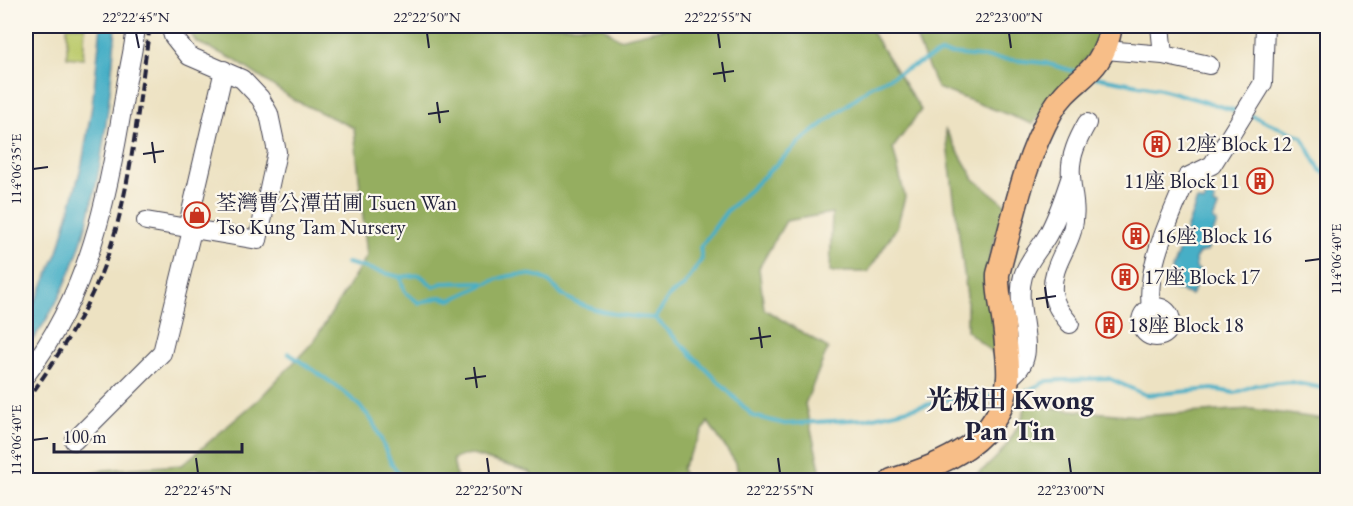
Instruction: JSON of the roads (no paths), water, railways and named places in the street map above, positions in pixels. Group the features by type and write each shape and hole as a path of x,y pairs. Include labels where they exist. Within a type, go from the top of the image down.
{"main road":[{"path":"892,480 934,467 957,456 982,436 995,417 1006,387 1004,324 997,291 998,274 1033,150 1053,109 1100,58 1111,26"}],"street":[{"path":"26,375 61,323 78,288 93,243 114,161 136,26"},
{"path":"146,221 258,240 277,152 269,114 251,86 224,70 189,56 172,36 170,26"},
{"path":"1160,26 1162,55"},
{"path":"1151,308 1152,277 1164,237 1187,177 1212,165 1263,83 1265,26"},
{"path":"1100,58 1162,55 1209,66"},
{"path":"74,441 162,353 224,70"},
{"path":"1006,387 1027,356 1020,310 1022,278 1028,263 1047,237 1061,207 1071,176 1077,139 1087,123"},
{"path":"1071,176 1075,193 1073,229 1053,277 1053,294 1059,310 1071,324"}],"water":[{"path":"101,26 116,26 108,109 94,195 83,237 68,277 50,315 26,348 26,316 58,252 82,164 92,106"},
{"path":"1206,196 1215,199 1213,205 1218,207 1213,220 1217,222 1207,251 1199,253 1195,259 1196,268 1203,273 1191,295 1166,286 1197,200 1204,202"}],"waterway":[{"path":"655,318 670,295 683,287 702,259 700,248 726,212 800,142 870,87 940,53 1045,63 1077,72"},
{"path":"1095,77 1161,89 1240,112"},
{"path":"1250,115 1302,137 1320,170 1328,176"},
{"path":"347,263 400,277 405,292 419,303 441,297 450,300 489,282 509,276 532,275 543,278 566,297 587,307 632,317 655,318 753,416 785,424 865,419 970,395 997,398"},
{"path":"400,277 420,275 434,287 442,283 482,282"},
{"path":"288,353 339,388 366,413 377,430 393,466 407,480"},
{"path":"1013,398 1047,381 1108,378 1146,395 1212,389 1235,393 1255,385 1290,382 1328,389"}],"railway":[{"path":"26,402 76,325 100,276 111,246 132,152 150,26"}],"place":[{"name":"12座 Block 12","path":"1157,144"},
{"name":"11座 Block 11","path":"1260,181"},
{"name":"荃灣曹公潭苗圃 Tsuen Wan Tso Kung Tam Nursery","path":"197,215"},
{"name":"16座 Block 16","path":"1136,236"},
{"name":"17座 Block 17","path":"1125,277"},
{"name":"18座 Block 18","path":"1109,325"}],"district":[{"name":"光板田 Kwong Pan Tin","path":"1010,416"}]}
